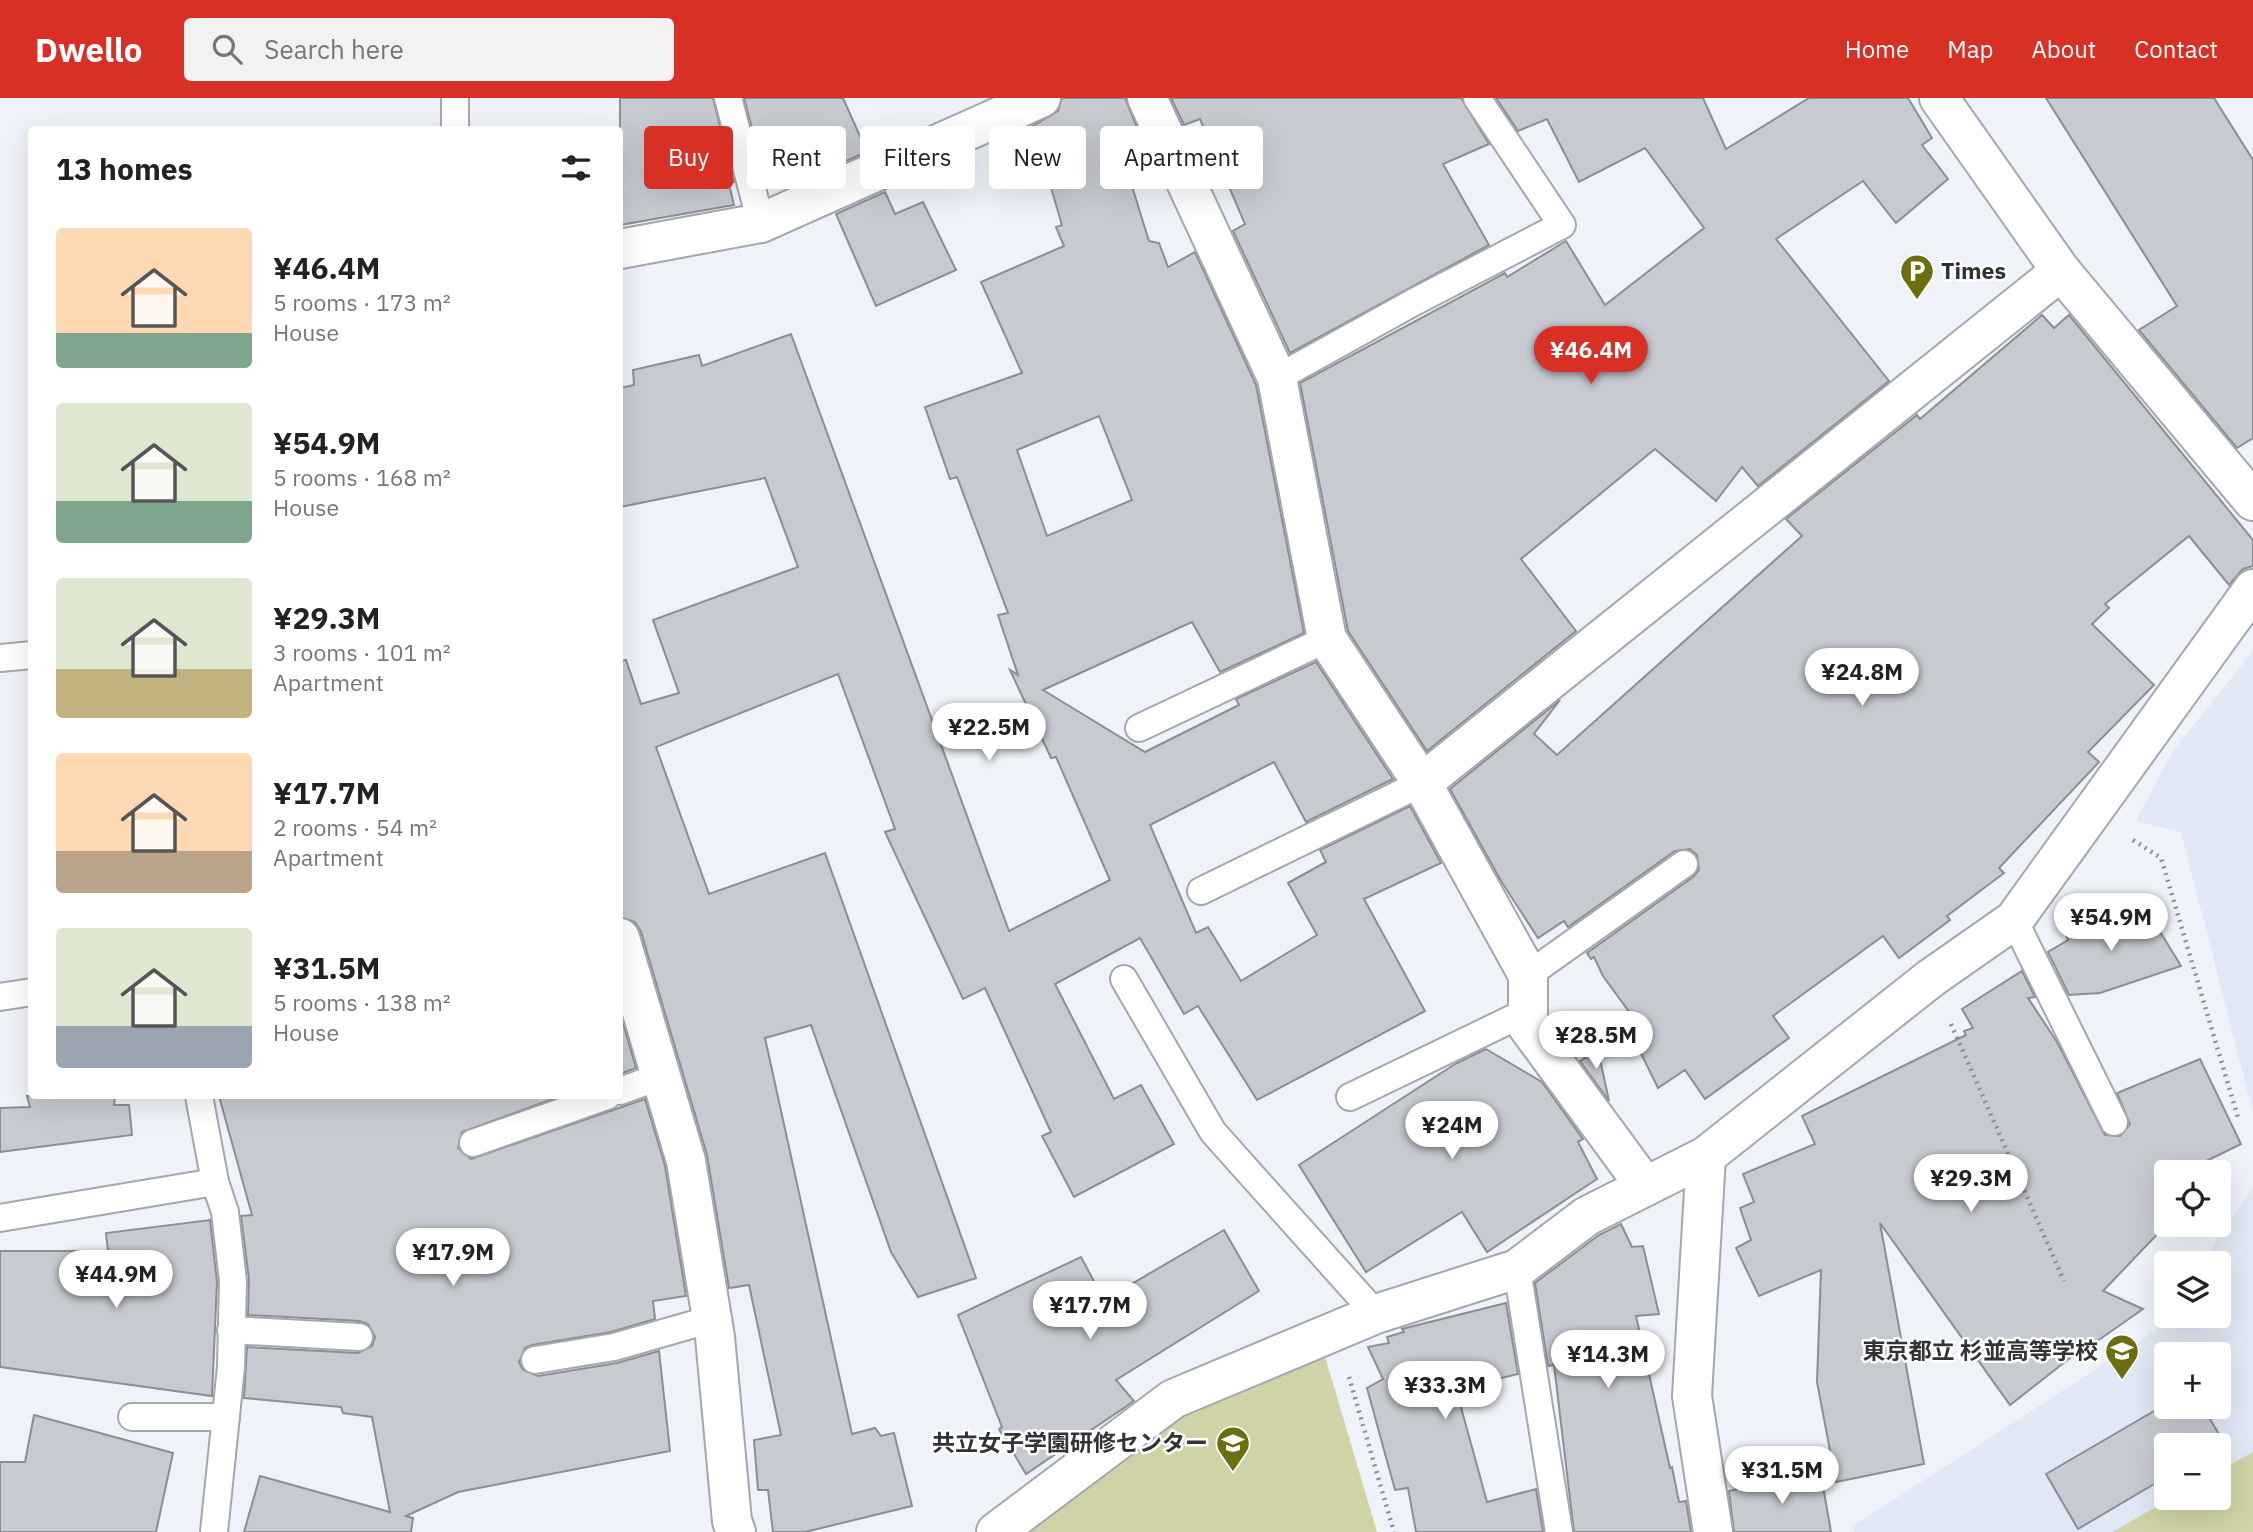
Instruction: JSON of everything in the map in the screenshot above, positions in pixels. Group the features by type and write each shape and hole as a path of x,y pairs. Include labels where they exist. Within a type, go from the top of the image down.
{"street":[{"path":"623,247 761,223 1041,98"},
{"path":"1147,98 1277,378 1327,639 1422,783 1528,993 1528,1027 1645,1186"},
{"path":"1939,98 2061,271 2253,501"},
{"path":"1422,783 2061,271"},
{"path":"996,1532 1173,1399 1336,1329 1517,1269 1587,1216 1706,1156 1931,978 2014,920 2253,589"},
{"path":"623,948 686,1161 712,1319 732,1521 736,1532"},
{"path":"1706,1156 1692,1396 1713,1532"}],"lane":[{"path":"455,98 455,126"},
{"path":"728,98 761,223"},
{"path":"1277,378 1414,302 1562,225 1477,98"},
{"path":"1139,728 1327,639"},
{"path":"0,658 28,655"},
{"path":"1201,891 1422,783"},
{"path":"1350,1097 1528,993 1684,864"},
{"path":"2014,920 2114,1122"},
{"path":"1124,979 1213,1132 1376,1314"},
{"path":"0,997 28,993"},
{"path":"623,1090 661,1076"},
{"path":"200,1099 215,1182 227,1225 233,1280 226,1418 214,1532"},
{"path":"473,1143 598,1099"},
{"path":"0,1218 215,1182"},
{"path":"1517,1269 1559,1532"},
{"path":"535,1360 614,1347 712,1319"},
{"path":"231,1330 359,1337"},
{"path":"132,1417 226,1418"}],"path":[{"path":"2091,814 2161,858 2239,1121"},
{"path":"1931,978 2064,1281"},
{"path":"1336,1329 1394,1532"}],"shaded area":[{"path":"2253,651 2253,1113 2181,832 2136,821 2173,751"},
{"name":"東京都立 杉並高等学校","path":"2253,1187 2253,1532 1854,1532 1853,1526 2157,1328 2231,1328 2231,1251 2209,1251 2219,1237 2231,1237 2231,1219"}],"green space":[{"name":"共立女子学園研修センター","path":"1324,1353 1377,1532 1029,1532 1183,1414"},
{"path":"2253,1452 2253,1532 2112,1532 2154,1508 2231,1510 2231,1464"}],"building":[{"path":"620,98 713,98 720,126 644,126 644,189 730,189 734,205 623,224 623,126 620,126"},
{"path":"744,98 843,98 860,136 860,155 846,161 846,126 751,126"},
{"path":"1062,98 1125,98 1136,126 1100,126 1100,189 1133,189 1149,241 1159,243 1168,267 1195,252 1256,385 1304,633 1220,672 1192,622 1043,690 1145,752 1239,705 1236,699 1316,662 1393,779 1306,822 1274,762 1150,825 1196,933 1208,927 1241,981 1317,935 1288,883 1326,862 1320,850 1410,806 1441,863 1364,899 1425,1011 1257,1100 1198,1006 1184,1014 1140,938 1055,984 1114,1099 1141,1085 1174,1144 1074,1197 1042,1136 1051,1132 985,988 963,999 885,832 895,829 838,674 656,747 709,894 825,853 976,1278 918,1297 891,1252 811,1025 765,1038 852,1434 875,1428 881,1436 894,1433 912,1506 805,1532 773,1532 768,1490 758,1490 754,1440 781,1435 749,1285 729,1288 707,1155 641,932 635,922 623,918 623,660 626,660 641,704 679,693 653,620 798,567 765,478 623,506 623,387 634,385 633,370 699,355 702,366 791,334 1009,931 1110,880 1056,757 1051,758 1010,670 1018,675 998,615 1008,613 957,477 950,479 925,407 1022,373 981,282 1064,246 1056,227 1062,225 1051,189 1086,189 1086,126 1033,126 1058,111","holes":["1099,416 1132,500 1047,536 1017,450"]},
{"path":"1171,98 1461,98 1489,144 1443,164 1489,245 1290,353 1233,231 1245,224 1230,189 1263,189 1263,126 1203,126 1200,119 1184,125"},
{"path":"1496,98 1703,98 1726,149 1809,98 1908,98 1932,138 1922,145 1948,179 1896,223 1863,181 1776,239 1889,381 1758,486 1742,467 1716,501 1655,449 1521,559 1576,631 1427,751 1348,631 1300,383 1505,273 1507,277 1566,241 1605,305 1704,228 1645,148 1579,182 1547,119 1518,131"},
{"path":"2046,98 2214,98 2253,160 2253,438 2237,448 2139,330 2177,306"},
{"path":"885,192 895,214 923,202 956,270 876,306 836,214"},
{"path":"2042,315 2054,328 2069,315 2253,540 2253,566 2243,569 2229,585 2189,536 2105,604 2109,608 2092,624 2154,685 2088,752 2099,762 1999,868 2004,873 1947,916 1950,920 1899,958 1883,936 1773,1016 1789,1038 1705,1099 1685,1070 1658,1088 1629,1029 1638,1024 1603,976 1594,957 1591,959 1587,953 1693,877 1699,870 1697,855 1690,849 1675,851 1568,927 1564,921 1538,938 1501,881 1450,789 1560,700 1534,734 1557,755 1802,536 1786,519 1917,415 1920,419"},
{"path":"2100,906 2114,926 2145,907 2181,966 2100,993 2069,995 2048,952 2068,940 2063,927"},
{"path":"2022,971 2035,997 2028,998 2057,1042 2105,1135 2120,1136 2130,1124 2117,1093 2200,1059 2241,1144 2208,1160 2154,1160 2155,1237 2103,1291 2143,1309 2090,1346 2088,1344 2010,1405 1880,1223 1924,1464 1836,1482 1817,1382 1821,1270 1759,1296 1736,1248 1751,1240 1740,1208 1754,1202 1743,1174 1815,1144 1802,1116 1966,1035 1964,1031 1973,1028 1962,1009"},
{"path":"623,1023 636,1068 623,1073"},
{"path":"1486,1049 1542,1082 1583,1139 1578,1142 1597,1179 1487,1252 1462,1212 1366,1272 1299,1165 1455,1064"},
{"path":"1598,1050 1609,1101 1580,1061"},
{"path":"27,1096 28,1099 115,1099 114,1105 129,1105 132,1135 0,1152 0,1108 30,1107"},
{"path":"220,1099 553,1099 462,1132 458,1148 471,1159 645,1099 665,1166 686,1296 653,1301 655,1319 611,1332 532,1345 525,1348 519,1362 523,1370 538,1376 617,1363 659,1351 670,1451 458,1492 406,1516 413,1518 411,1532 244,1532 260,1476 390,1512 372,1417 343,1413 341,1407 244,1398 247,1347 358,1353 372,1346 375,1337 368,1324 360,1321 248,1315 249,1279 241,1216 252,1215"},
{"path":"210,1220 217,1282 212,1396 0,1367 0,1251 108,1251 106,1233"},
{"path":"1621,1224 1632,1247 1643,1246 1659,1314 1636,1316 1670,1468 1672,1467 1679,1502 1686,1501 1691,1532 1574,1532 1554,1365 1548,1366 1535,1283 1599,1235"},
{"path":"1224,1230 1259,1291 1116,1380 1134,1401 1026,1474 999,1429 1002,1427 958,1315 1081,1257 1104,1300"},
{"path":"1506,1303 1518,1374 1456,1389 1487,1502 1536,1489 1543,1532 1416,1532 1408,1488 1395,1490 1367,1388 1383,1379 1368,1347 1389,1343 1387,1337 1404,1332 1402,1329"},
{"path":"2154,1411 2154,1419 2210,1419 2218,1433 2154,1433 2154,1484 2078,1529 2046,1474"},
{"path":"34,1415 173,1453 156,1532 0,1532 0,1462 25,1462"},
{"path":"1820,1469 1831,1532 1734,1532 1729,1491"}],"place":[{"name":"Times","path":"1917,301"},
{"name":"東京都立 杉並高等学校","path":"2122,1381"},
{"name":"共立女子学園研修センター","path":"1233,1473"}]}
